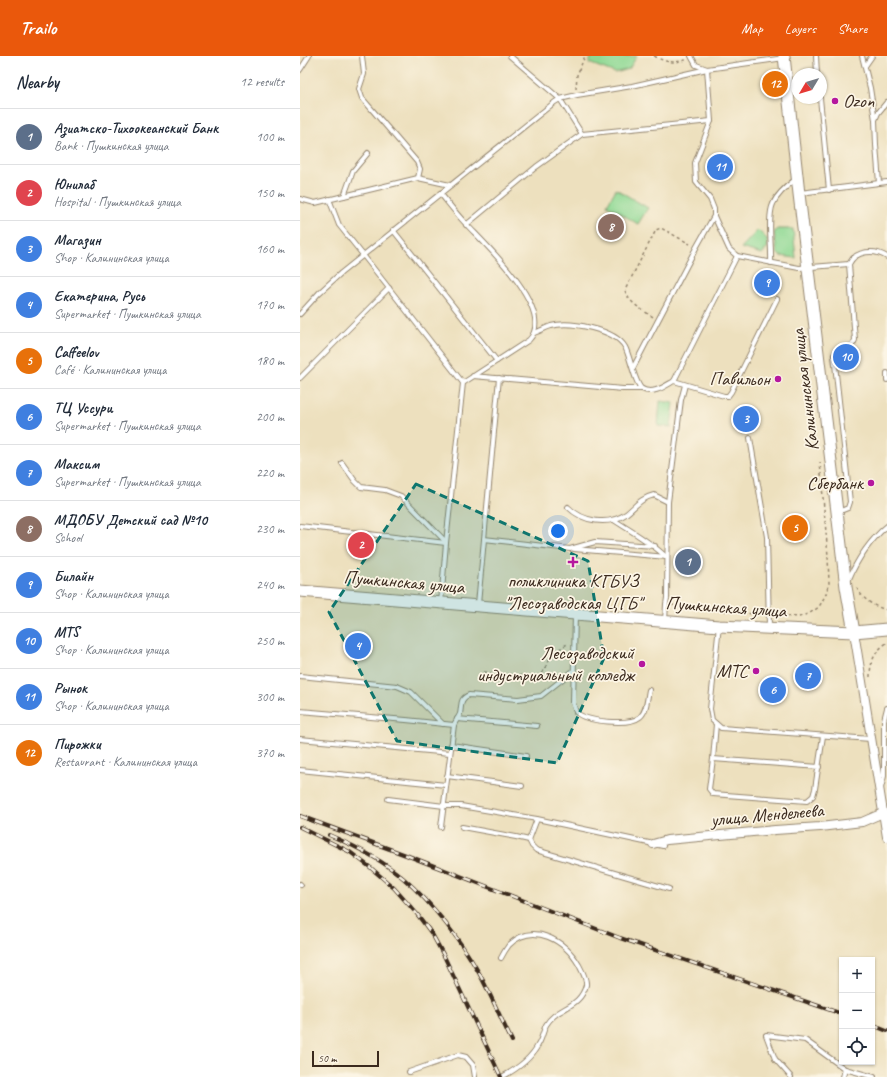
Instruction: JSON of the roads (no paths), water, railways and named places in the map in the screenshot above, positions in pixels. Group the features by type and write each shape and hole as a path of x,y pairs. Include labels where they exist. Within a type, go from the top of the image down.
{"main road":[{"name":"Калининская улица","path":"784,57 846,587 854,632"},
{"name":"Пушкинская улица","path":"300,591 719,626 854,632 887,629"}],"street":[{"name":"Калининская улица","path":"854,632 871,739 883,798 883,813 887,837"},
{"name":"улица Менделеева","path":"653,844 679,838 820,828 862,822 883,813"}],"lane":[{"path":"300,70 310,56"},
{"path":"362,56 364,74 359,89 362,98 417,162 420,168 418,178"},
{"path":"510,56 560,99 582,134"},
{"path":"816,56 817,68"},
{"path":"862,56 875,120 879,183"},
{"path":"865,66 872,56"},
{"path":"300,314 325,288 393,230 560,99 632,86 707,69 784,57"},
{"path":"692,58 696,66 707,69"},
{"path":"707,69 712,121 695,163 696,182 710,198 714,209 714,216 729,249 738,256 771,263 808,268 849,264"},
{"path":"875,120 887,102"},
{"path":"821,104 829,190"},
{"path":"466,225 536,167 582,134 712,121"},
{"path":"344,196 353,171 368,154"},
{"path":"300,200 315,203 418,178 450,185"},
{"path":"771,263 770,218 772,204 775,199 797,178"},
{"path":"799,194 887,182"},
{"path":"440,193 466,225 504,265 521,286 534,314 536,324 534,333 529,340 464,383"},
{"path":"329,199 340,225 464,383 446,543 441,603"},
{"path":"634,368 714,216"},
{"path":"393,230 497,361"},
{"path":"838,512 850,506 834,355 839,349 849,348 854,344 855,340 849,264 858,254 867,252 875,252 887,257"},
{"path":"473,376 623,389 660,390 674,381 738,256"},
{"path":"300,378 389,288"},
{"path":"674,381 728,396 777,299"},
{"path":"534,333 552,326 571,324 597,330 617,338 624,346 634,368 636,381 642,389"},
{"path":"887,373 887,380"},
{"path":"477,606 499,378"},
{"path":"665,621 667,598 668,502 681,400 685,385"},
{"path":"750,438 767,538 768,615 770,629"},
{"path":"342,463 361,487 385,490 401,496 446,543"},
{"path":"568,507 576,515 584,519 602,521 614,520 625,514 646,497 654,495 668,502"},
{"path":"614,520 635,535 655,546 667,557"},
{"path":"300,526 446,543"},
{"path":"846,587 860,557 877,535 887,526"},
{"path":"484,539 570,549 667,557"},
{"path":"570,549 595,542 655,546"},
{"path":"574,614 573,703 576,711 585,717 610,722 632,721 645,712 649,690"},
{"path":"719,626 711,685 710,709 712,720 721,728 871,739"},
{"path":"441,827 454,725 460,714 460,703 464,697 469,695 518,699 541,696 573,671"},
{"path":"300,676 397,686 411,692 443,724"},
{"path":"883,798 884,720 887,708"},
{"path":"300,711 454,725"},
{"path":"457,719 537,726"},
{"path":"716,724 709,789 713,794 807,801 814,793 823,736"},
{"path":"300,739 450,753"},
{"path":"451,745 526,756"},
{"path":"713,759 819,768"},
{"path":"300,770 446,786"},
{"path":"447,776 522,786"},
{"path":"388,799 444,806 461,806 537,819 663,846"},
{"path":"529,840 537,819"},
{"path":"462,827 516,836 529,840 536,850 669,889"},
{"path":"501,958 508,946 520,938 535,933 547,936 563,946 574,957 583,972 586,983 583,994 577,1001 552,1016 546,1025 538,1046 510,1073 502,1077"},
{"path":"791,1077 775,1059 766,1035 805,1040 845,1069 874,1077"},
{"path":"409,1072 458,1055 466,1057 473,1065 475,1077"},
{"path":"843,1077 845,1069"}],"railway":[{"path":"300,816 406,855 620,938 839,1013"},
{"path":"300,827 350,852 394,888 417,914 432,934 444,956 501,1077"},
{"path":"329,835 358,848 395,871 435,910 463,947 479,973 512,1041"},
{"path":"875,1026 887,1031"}],"place":[{"name":"Пирожки","path":"775,84"},
{"name":"Ozon","path":"835,101"},
{"name":"Рынок","path":"720,167"},
{"name":"МДОБУ Детский сад №10","path":"611,227"},
{"name":"Билайн","path":"767,283"},
{"name":"MTS","path":"846,357"},
{"name":"Павильон","path":"778,379"},
{"name":"Магазин","path":"746,419"},
{"name":"Сбербанк","path":"871,483"},
{"name":"Caffeelov","path":"795,528"},
{"name":"Юнилаб","path":"361,545"},
{"name":"поликлиника КГБУЗ \"Лесозаводская ЦГБ\"","path":"573,562"},
{"name":"Азиатско-Тихоокеанский Банк","path":"688,562"},
{"name":"Екатерина, Русь","path":"358,646"},
{"name":"Лесозаводский индустриальный колледж","path":"642,664"},
{"name":"МТС","path":"756,671"},
{"name":"Максим","path":"808,676"},
{"name":"ТЦ Уссури","path":"773,690"}]}
